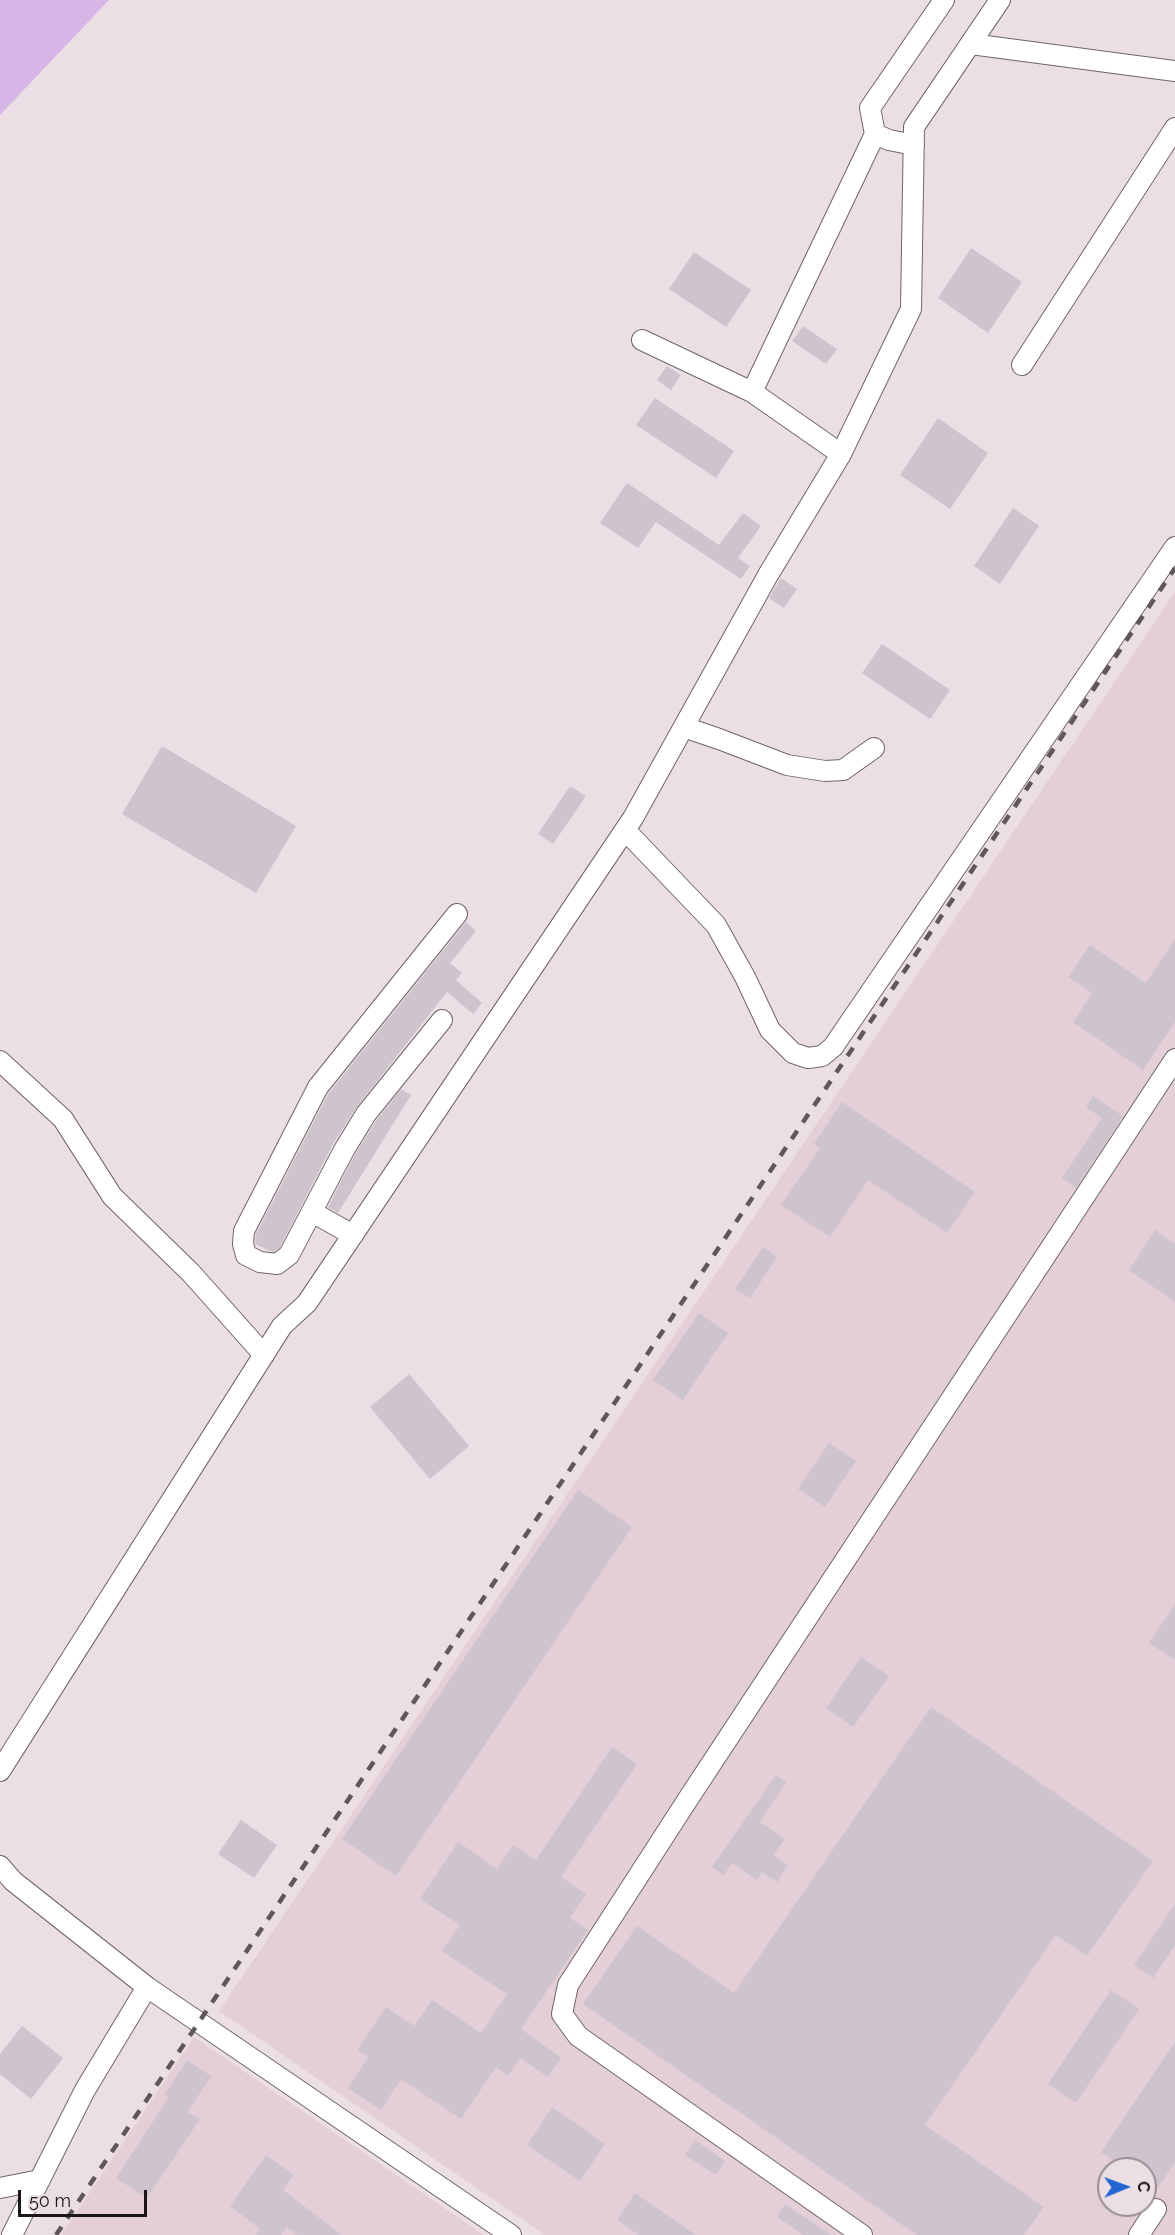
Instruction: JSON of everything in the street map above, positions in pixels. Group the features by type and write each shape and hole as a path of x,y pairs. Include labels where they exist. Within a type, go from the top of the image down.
{"street":[{"path":"752,392 875,134 870,108 944,0"},
{"path":"0,1771 282,1326 307,1303 625,830 768,575 841,454 911,309 914,127 1000,0"},
{"path":"971,44 1175,71"},
{"path":"1022,365 1175,128"},
{"path":"875,134 889,140 914,145"},
{"path":"642,340 752,392 841,454"},
{"path":"625,830 716,925 745,977 770,1030 794,1053 808,1058 822,1056 833,1047 1175,547"},
{"path":"684,727 787,765 825,771 843,770 874,747"},
{"path":"442,1020 366,1114 344,1150 289,1255 277,1264 260,1262 246,1255 243,1244 244,1231 318,1087 457,914"},
{"path":"862,2235 578,2036 562,2014 568,1985 1175,1059"},
{"path":"0,1061 63,1119 112,1196 191,1273 264,1355"},
{"path":"312,1212 353,1235"},
{"path":"0,1866 13,1881 147,1987 511,2235"},
{"path":"12,2235 85,2090 147,1987"},
{"path":"0,2188 40,2180"},
{"path":"1139,2235 1151,2217"}],"shaded area":[{"path":"0,0 109,0 0,115"},
{"path":"1175,592 1175,2235 545,2235 219,2011"},
{"path":"194,2037 484,2235 61,2235"}],"building":[{"path":"971,248 1022,282 988,333 938,298"},
{"path":"694,252 751,290 726,327 669,289"},
{"path":"803,326 837,349 826,364 792,341"},
{"path":"667,366 681,375 671,390 657,380"},
{"path":"655,398 734,451 716,478 636,425"},
{"path":"938,418 988,453 950,509 900,475"},
{"path":"627,483 719,545 743,513 761,526 738,558 750,566 741,579 656,522 638,548 600,523"},
{"path":"1013,508 1039,526 1000,584 974,566"},
{"path":"781,578 797,589 784,608 769,598"},
{"path":"882,644 950,690 930,719 862,673"},
{"path":"162,746 296,826 256,893 122,814"},
{"path":"570,786 586,796 553,844 538,834"},
{"path":"466,922 476,931 450,963 462,973 456,980 482,1003 473,1014 447,992 356,1108 333,1144 280,1247 274,1252 255,1244 256,1234 328,1094"},
{"path":"1175,939 1175,1022 1143,1070 1073,1022 1092,993 1068,977 1090,945 1146,983"},
{"path":"401,1089 411,1095 338,1213 328,1207 354,1156 376,1121"},
{"path":"1093,1096 1123,1116 1076,1188 1062,1178 1102,1118 1086,1107"},
{"path":"842,1102 975,1192 947,1233 868,1180 830,1237 781,1205 820,1148 814,1144"},
{"path":"1155,1230 1175,1244 1175,1302 1129,1270"},
{"path":"763,1247 777,1257 750,1298 735,1289"},
{"path":"699,1313 728,1333 683,1400 653,1380"},
{"path":"409,1374 469,1446 430,1479 370,1407"},
{"path":"829,1443 856,1461 825,1507 798,1489"},
{"path":"578,1490 632,1527 396,1876 342,1839"},
{"path":"1175,1604 1175,1660 1149,1643"},
{"path":"861,1657 889,1676 853,1727 826,1708"},
{"path":"931,1707 1153,1861 1087,1956 1056,1935 925,2125 1044,2207 1024,2235 917,2235 583,2004 637,1926 734,1993"},
{"path":"612,1747 637,1764 561,1877 586,1894 570,1918 588,1930 521,2029 561,2058 548,2077 520,2058 508,2076 496,2067 461,2119 401,2079 381,2110 348,2088 368,2057 357,2050 386,2007 414,2026 432,2000 481,2033 507,1994 442,1951 460,1925 420,1899 458,1842 497,1869 513,1845 536,1860"},
{"path":"776,1775 786,1782 760,1822 785,1839 773,1855 788,1865 777,1882 762,1872 757,1880 732,1863 724,1875 712,1867"},
{"path":"241,1820 277,1845 254,1878 218,1854"},
{"path":"1175,1904 1175,1945 1153,1978 1134,1965"},
{"path":"1111,1990 1139,2009 1076,2103 1048,2084"},
{"path":"22,2026 63,2058 31,2099 0,2074 0,2054"},
{"path":"1175,2042 1175,2163 1157,2189 1157,2157 1108,2157 1101,2152"},
{"path":"187,2060 211,2076 188,2112 200,2119 147,2198 116,2178 169,2097 165,2094"},
{"path":"552,2107 605,2144 580,2181 527,2145"},
{"path":"695,2140 725,2161 716,2175 685,2155"},
{"path":"266,2155 294,2175 283,2190 342,2235 297,2235 287,2227 281,2235 256,2235 260,2229 230,2206"},
{"path":"635,2193 696,2235 639,2235 617,2220"},
{"path":"785,2204 831,2235 803,2235 777,2217"}],"railway":[{"path":"56,2235 1175,568"}]}
